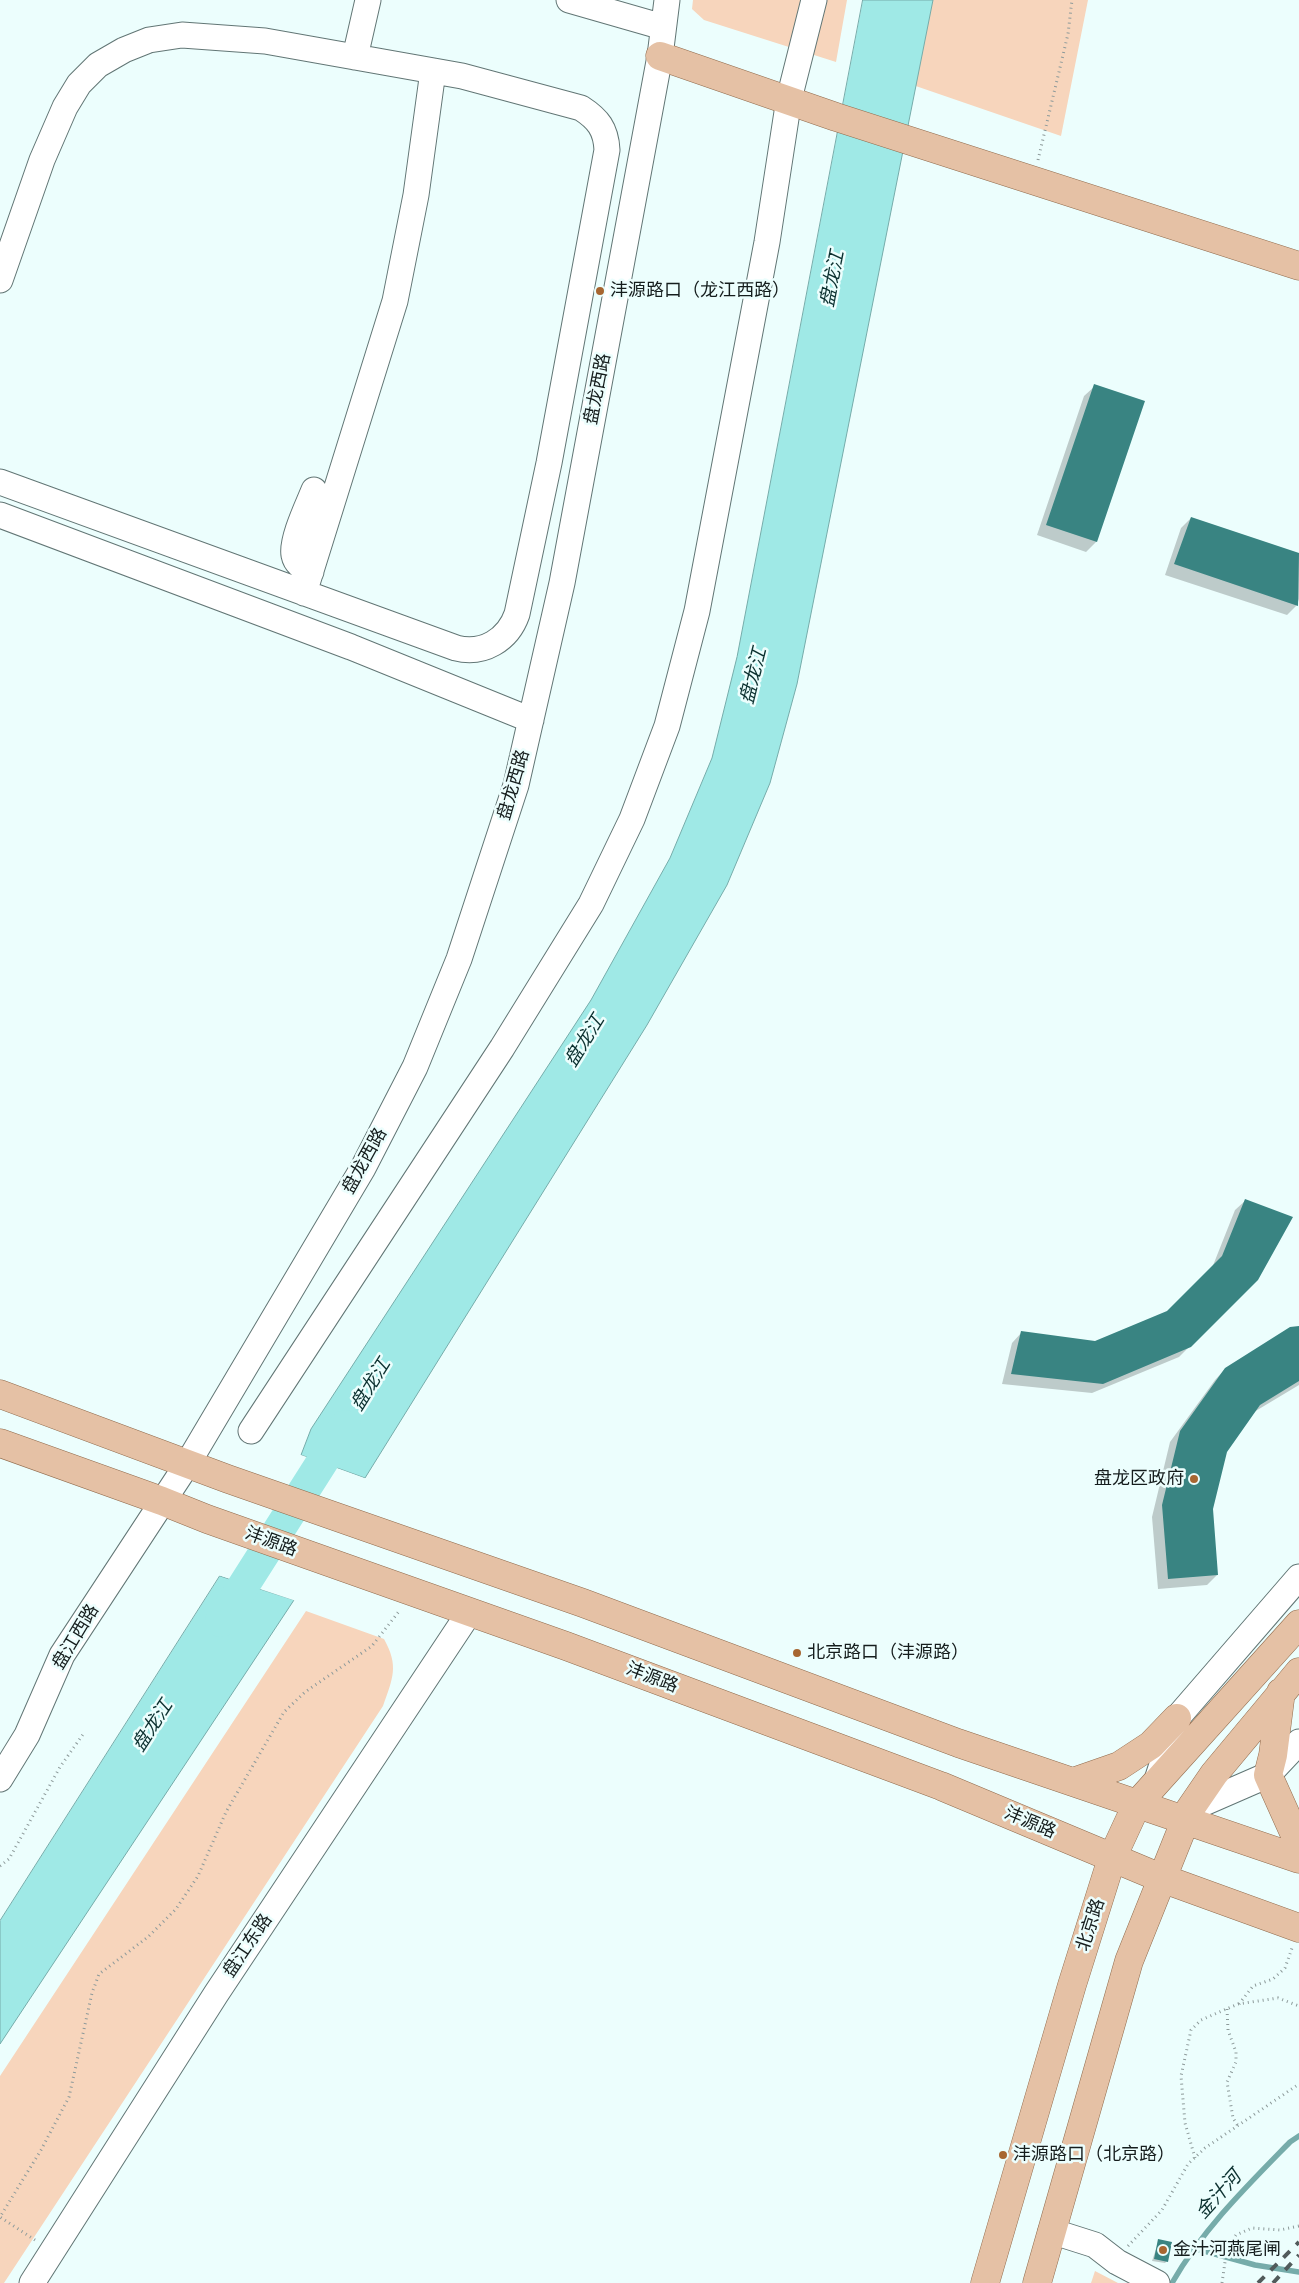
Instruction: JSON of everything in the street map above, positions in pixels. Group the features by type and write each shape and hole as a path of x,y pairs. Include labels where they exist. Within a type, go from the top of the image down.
{"main road":[{"path":"660,56 789,99 836,117 1299,266"},
{"path":"0,1394 252,1487 583,1603 884,1716 1137,1804 1188,1814 1299,1859"},
{"name":"沣源路","path":"0,1443 162,1500 230,1528 566,1646 942,1786 1297,1934"},
{"name":"北京路","path":"985,2283 1072,1985 1112,1858 1137,1804 1299,1624"},
{"path":"1036,2283 1129,1961 1188,1814 1214,1774 1299,1672"},
{"path":"1281,1692 1273,1755 1268,1775 1299,1844"},
{"path":"1073,1782 1119,1766 1151,1745 1177,1718"}],"street":[{"path":"355,57 368,0"},
{"path":"569,0 663,27"},
{"name":"盘龙西路","path":"162,1500 188,1463 363,1168 415,1067 459,959 516,785 562,583 660,56 667,0"},
{"path":"252,1431 502,1048 591,904 632,819 666,726 697,611 767,242 789,99 814,0"},
{"path":"0,280 42,160 65,107 79,84 98,65 124,50 149,40 182,36 266,41 462,76 580,108 593,116 601,126 606,138 608,150 552,444 517,614 513,626 505,636 492,645 466,651 307,582 0,482"},
{"path":"307,582 395,301 416,195 433,71"},
{"path":"307,582 294,556 295,544 314,490"},
{"path":"0,515 360,650 531,720"},
{"name":"盘江西路","path":"0,1779 27,1735 62,1655 162,1500"},
{"path":"1157,1780 1177,1718 1299,1577"},
{"name":"盘江东路","path":"32,2283 216,1994 469,1613"},
{"path":"1188,1814 1268,1775 1299,1742"},
{"path":"1051,2231 1095,2245 1117,2262 1156,2282"}],"path":[{"path":"1033,180 1068,34 1072,0"},
{"path":"53,2251 0,2217 41,2150 69,2097 92,1993 99,1974 148,1937 176,1909 198,1876 226,1812 284,1712 305,1692 372,1646 414,1593"},
{"path":"0,1866 9,1859 60,1767 84,1733"},
{"path":"1238,2004 1254,1986 1273,1979 1285,1968 1297,1934"},
{"path":"1195,2158 1185,2123 1181,2076 1191,2030 1201,2020 1238,2004 1278,1998 1299,2006"},
{"path":"1227,2009 1228,2030 1236,2052 1236,2062 1227,2082 1233,2118 1238,2126"},
{"path":"1117,2262 1132,2240 1162,2210 1188,2164 1238,2126 1299,2084"},
{"path":"1222,2283 1227,2248 1236,2235 1252,2228 1280,2230 1299,2226"}],"shaded area":[{"path":"693,0 847,0 836,62 704,20 692,9"},
{"path":"923,0 1088,0 1061,136 907,83"},
{"path":"306,1611 384,1639 392,1657 393,1672 383,1706 4,2283 0,2283 0,2076"},
{"path":"1095,2271 1118,2283 1091,2283"}],"water":[{"path":"863,0 933,0 797,684 770,783 727,885 647,1025 365,1478 301,1455 311,1429 591,1000 670,858 712,758 737,657"},
{"path":"220,1576 294,1600 0,2044 0,1921"}],"pier":[{"path":"299,1454 367,1479 364,1480 301,1457"},
{"path":"221,1573 295,1598 296,1601 218,1575"}],"building":[{"path":"1094,384 1145,401 1097,542 1046,525"},
{"path":"1191,517 1299,553 1298,606 1174,564"},
{"path":"1245,1199 1293,1217 1258,1280 1191,1347 1103,1384 1011,1374 1021,1331 1095,1341 1167,1311 1222,1256"},
{"name":"盘龙区政府","path":"1299,1326 1299,1381 1260,1405 1227,1452 1213,1509 1218,1575 1168,1579 1162,1505 1180,1431 1225,1368 1290,1327"},
{"name":"金汁河燕尾闸","path":"1158,2239 1172,2242 1168,2262 1154,2259"}],"waterway":[{"name":"盘龙江","path":"221,1621 345,1426"},
{"name":"金汁河","path":"1172,2283 1197,2244 1226,2209 1290,2142 1299,2136"},
{"path":"1193,2248 1255,2265 1299,2272"}],"railway":[{"path":"1258,2283 1299,2242"},
{"path":"1273,2283 1299,2255"}],"place":[{"name":"沣源路口（龙江西路）","path":"600,291"},
{"name":"盘龙区政府","path":"1194,1479"},
{"name":"北京路口（沣源路）","path":"797,1653"},
{"name":"沣源路口（北京路）","path":"1003,2155"},
{"name":"金汁河燕尾闸","path":"1163,2250"}]}
